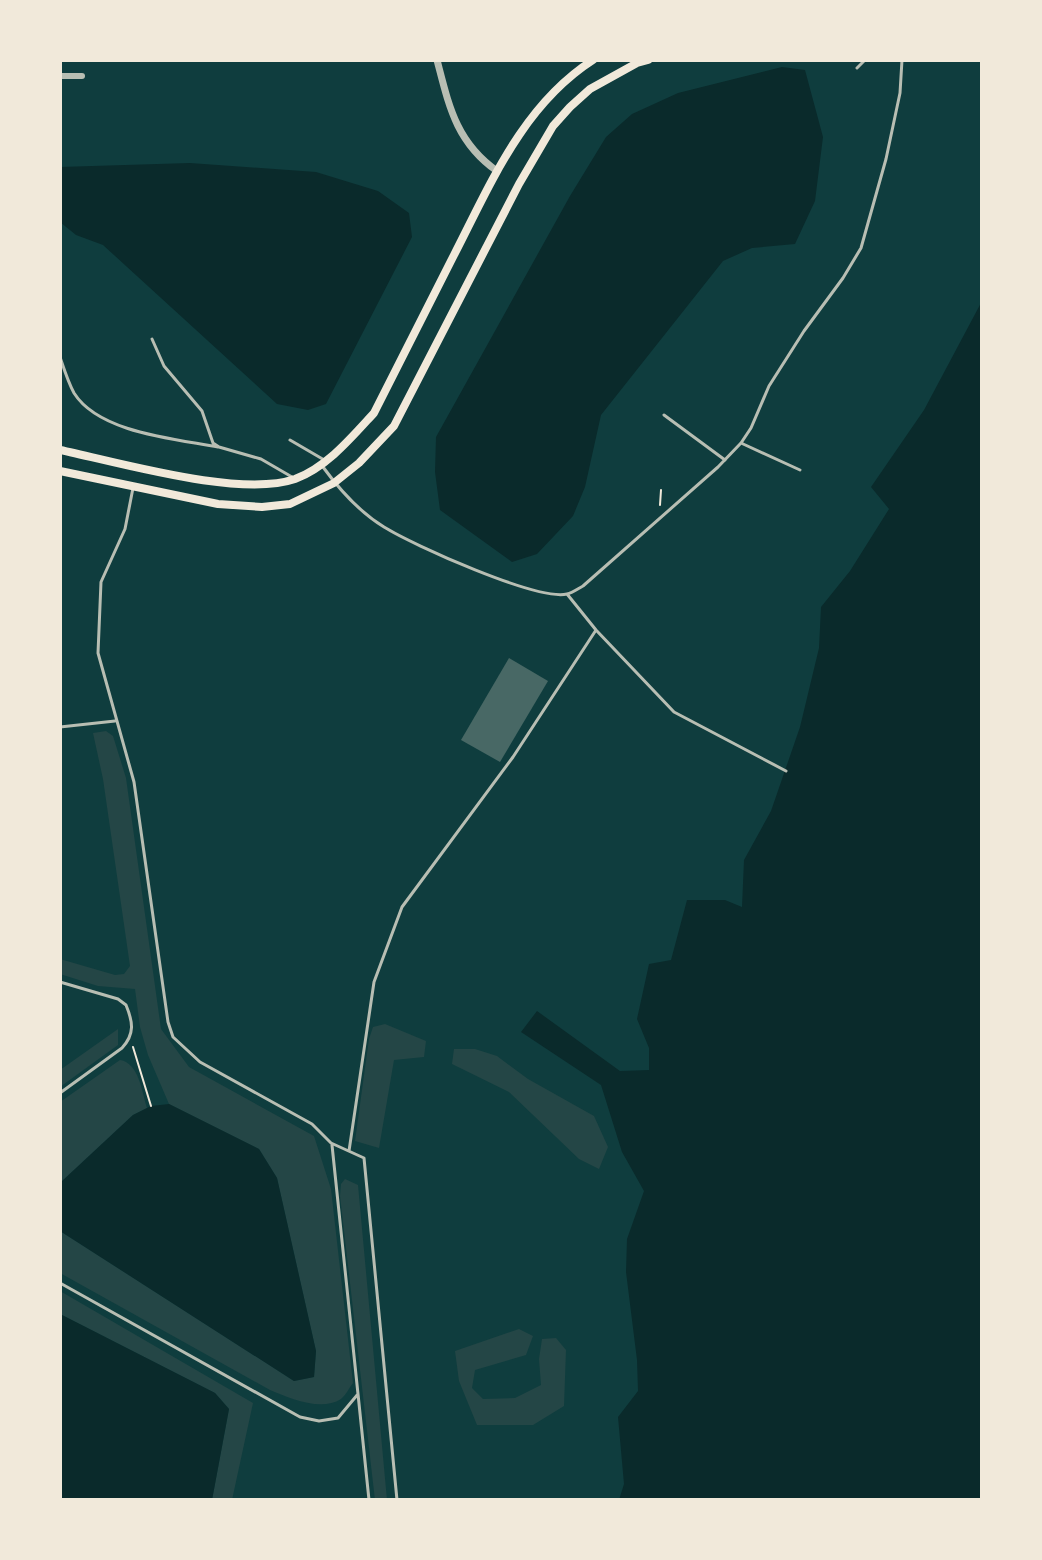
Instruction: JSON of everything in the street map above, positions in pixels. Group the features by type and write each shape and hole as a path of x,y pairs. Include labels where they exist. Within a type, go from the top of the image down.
{"main road":[{"path":"60,450 217,482 270,483 295,479 323,462 344,446 374,413 497,171 534,112 572,73 593,60"},
{"path":"60,471 218,504 262,507 290,504 334,483 359,463 394,426 519,184 553,126 590,89 648,60"}],"street":[{"path":"437,60 451,109 464,139 497,171"},
{"path":"60,76 82,76"}],"lane":[{"path":"857,68 865,60"},
{"path":"290,440 323,462 334,483 383,527 446,560 546,593 567,594 583,586 741,443 769,386 861,248 886,159 900,93 902,60"},
{"path":"152,339 164,366 202,411 210,437 219,447"},
{"path":"60,357 75,395 91,411 113,424 261,459 295,479"},
{"path":"664,415 725,460"},
{"path":"741,443 800,470"},
{"path":"133,488 125,529 101,582 98,653 134,782 165,1004 173,1037 200,1062 312,1124 331,1143 364,1158 397,1500"},
{"path":"567,594 596,630 674,712 786,771"},
{"path":"349,1151 374,982 402,907 513,757 596,630"},
{"path":"60,727 115,721"},
{"path":"60,982 118,999 126,1005 132,1027 130,1038 122,1048 60,1093"},
{"path":"331,1143 369,1500"},
{"path":"60,1283 300,1417 319,1421 338,1418 358,1394"}],"path":[{"path":"658,519 661,490"},
{"path":"130,1038 151,1106"}],"shaded area":[{"path":"782,67 805,70 823,137 815,201 795,244 752,248 723,261 601,415 585,487 573,516 537,554 512,562 440,510 435,472 436,437 606,137 632,114 678,93"},
{"path":"190,163 316,172 378,191 409,213 412,237 326,404 308,410 277,404 103,245 76,235 60,222 60,167"},
{"path":"982,301 982,1500 619,1500 624,1484 618,1417 638,1391 626,1272 627,1239 644,1191 622,1152 601,1085 521,1032 537,1011 620,1071 649,1070 649,1048 637,1019 649,964 671,960 687,900 725,900 742,907 744,860 771,811 800,727 819,648 821,607 850,571 889,509 871,487 924,410"},
{"path":"106,731 113,736 126,778 161,1029 189,1067 314,1136 331,1189 353,1383 343,1397 333,1403 305,1402 270,1390 60,1273 60,1231 294,1381 314,1377 316,1351 277,1178 259,1149 169,1104 148,1055 140,1027 135,989 98,986 60,974 60,959 115,975 124,974 130,966 103,779 93,733"},
{"path":"385,1024 426,1041 424,1057 394,1060 379,1148 355,1141 369,1039 373,1027"},
{"path":"118,1029 118,1045 60,1087 60,1070"},
{"path":"454,1049 475,1049 497,1056 528,1079 594,1116 608,1147 599,1169 579,1159 509,1092 452,1064"},
{"path":"120,1060 136,1072 147,1108 133,1115 60,1183 60,1102"},
{"path":"169,1104 259,1149 277,1178 316,1351 314,1377 294,1381 60,1231 60,1183 133,1115 151,1106"},
{"path":"345,1179 358,1185 387,1500 375,1500 340,1196 341,1184"},
{"path":"60,1291 253,1403 232,1500 212,1500 229,1409 215,1393 60,1314"},
{"path":"60,1314 215,1393 229,1409 212,1500 60,1500"},
{"path":"519,1329 533,1336 526,1355 475,1370 472,1388 483,1399 515,1398 541,1385 539,1359 542,1339 556,1338 566,1350 564,1406 533,1425 477,1425 459,1381 455,1351"}],"building":[{"path":"509,658 548,681 500,762 461,740"}]}
